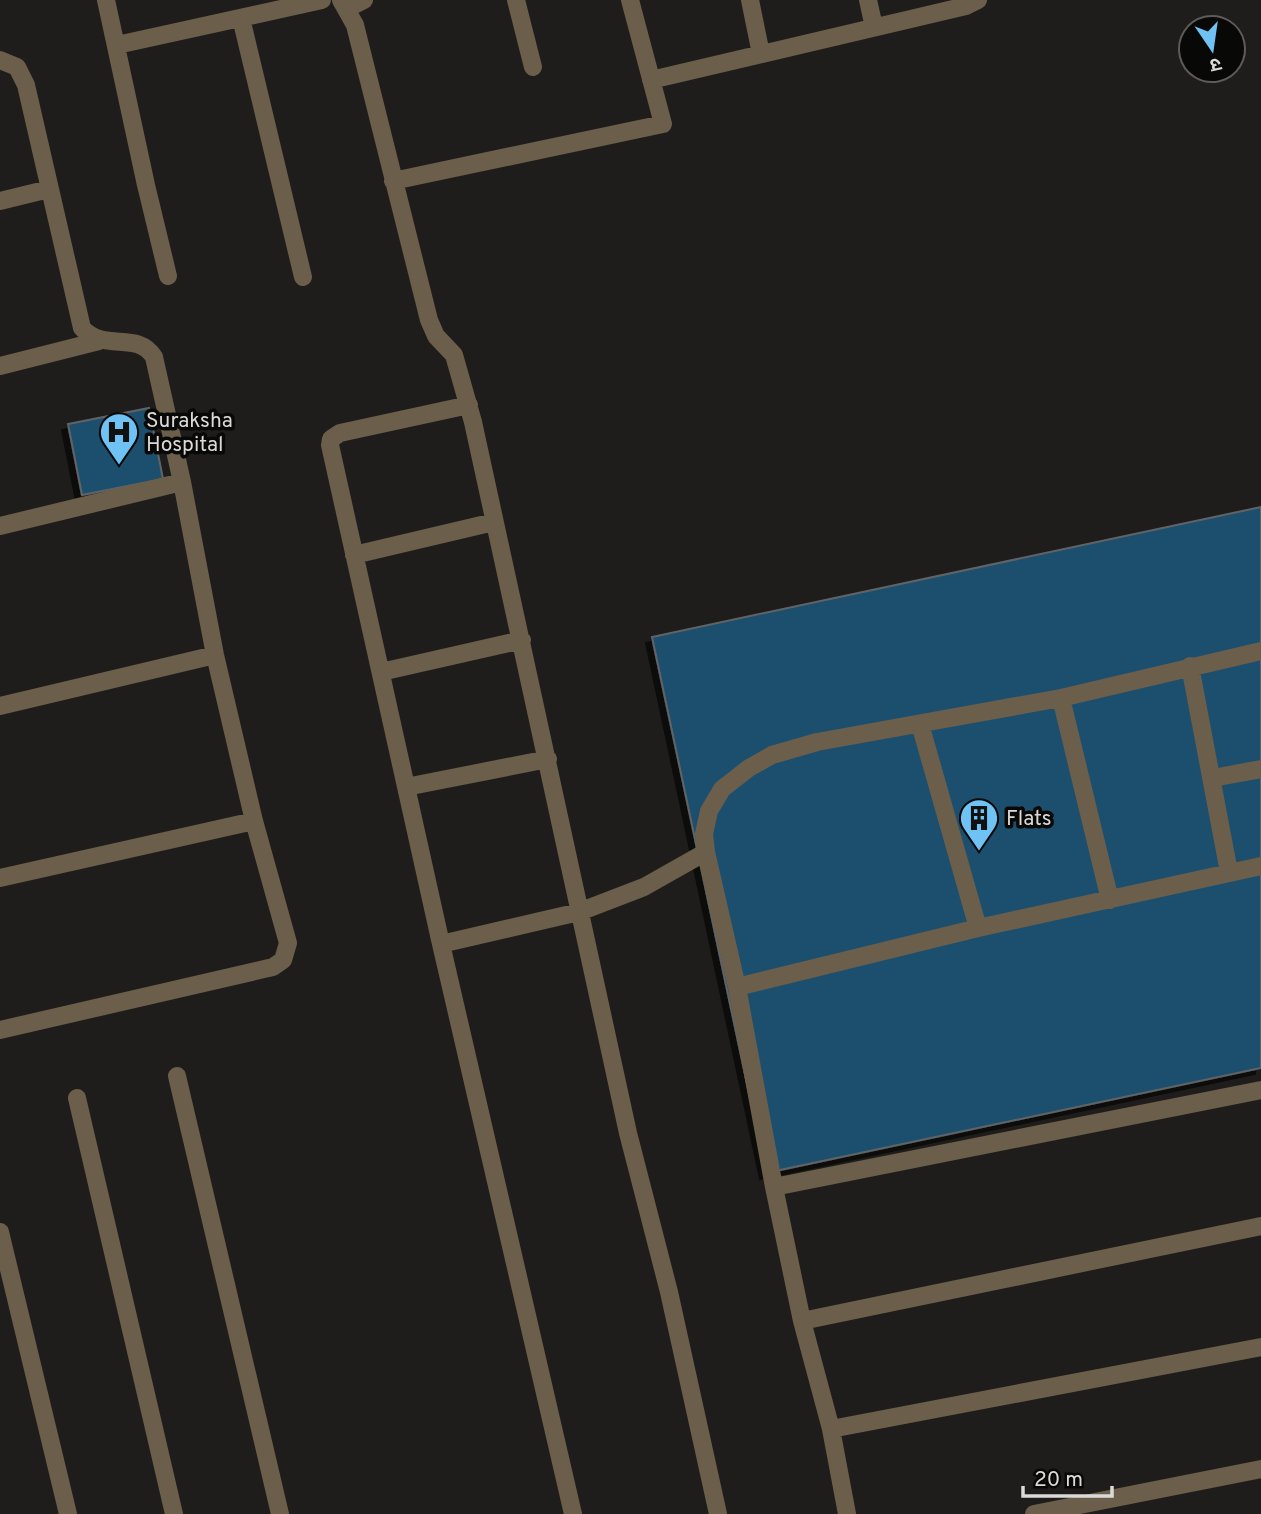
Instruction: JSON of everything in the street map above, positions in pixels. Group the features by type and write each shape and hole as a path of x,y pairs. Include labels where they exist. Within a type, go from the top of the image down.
{"street":[{"path":"106,0 168,276"},
{"path":"117,46 322,0"},
{"path":"364,0 343,4 355,24 429,320 436,335 454,355 469,405 523,640 628,1133 668,1292 718,1514"},
{"path":"516,0 533,68"},
{"path":"393,181 663,124 631,0"},
{"path":"750,0 761,54"},
{"path":"869,0 874,27"},
{"path":"652,80 967,6 978,0"},
{"path":"241,18 303,277"},
{"path":"0,60 17,66 26,85 78,318 88,335 99,341"},
{"path":"0,201 49,189"},
{"path":"0,366 99,341 137,344 150,350 154,357 182,482 215,655 254,821 288,943 283,960 273,967 0,1030"},
{"path":"469,405 340,433 331,439 330,445 441,944 573,1514"},
{"path":"0,526 182,482"},
{"path":"354,555 494,522"},
{"path":"381,672 523,640"},
{"path":"847,1514 831,1429 802,1321 737,987 706,852 704,834 709,811 722,789 749,768 772,755 817,742 1061,698 1261,651"},
{"path":"0,706 215,655"},
{"path":"1190,666 1229,872"},
{"path":"1061,698 1110,900"},
{"path":"920,724 978,928"},
{"path":"406,787 548,759"},
{"path":"1213,778 1261,769"},
{"path":"0,878 254,821"},
{"path":"441,944 579,912 644,887 706,852"},
{"path":"737,987 978,928 1261,866"},
{"path":"177,1076 280,1514"},
{"path":"774,1187 1261,1090"},
{"path":"77,1098 174,1514"},
{"path":"802,1321 1261,1226"},
{"path":"0,1232 68,1514"},
{"path":"831,1429 1261,1347"},
{"path":"1034,1514 1261,1469"}],"building":[{"path":"149,408 163,479 82,495 68,424"},
{"name":"Flats","path":"1261,507 1261,1068 766,1173 652,637"}],"place":[{"name":"Suraksha Hospital","path":"119,466"},
{"name":"Flats","path":"979,852"}]}
